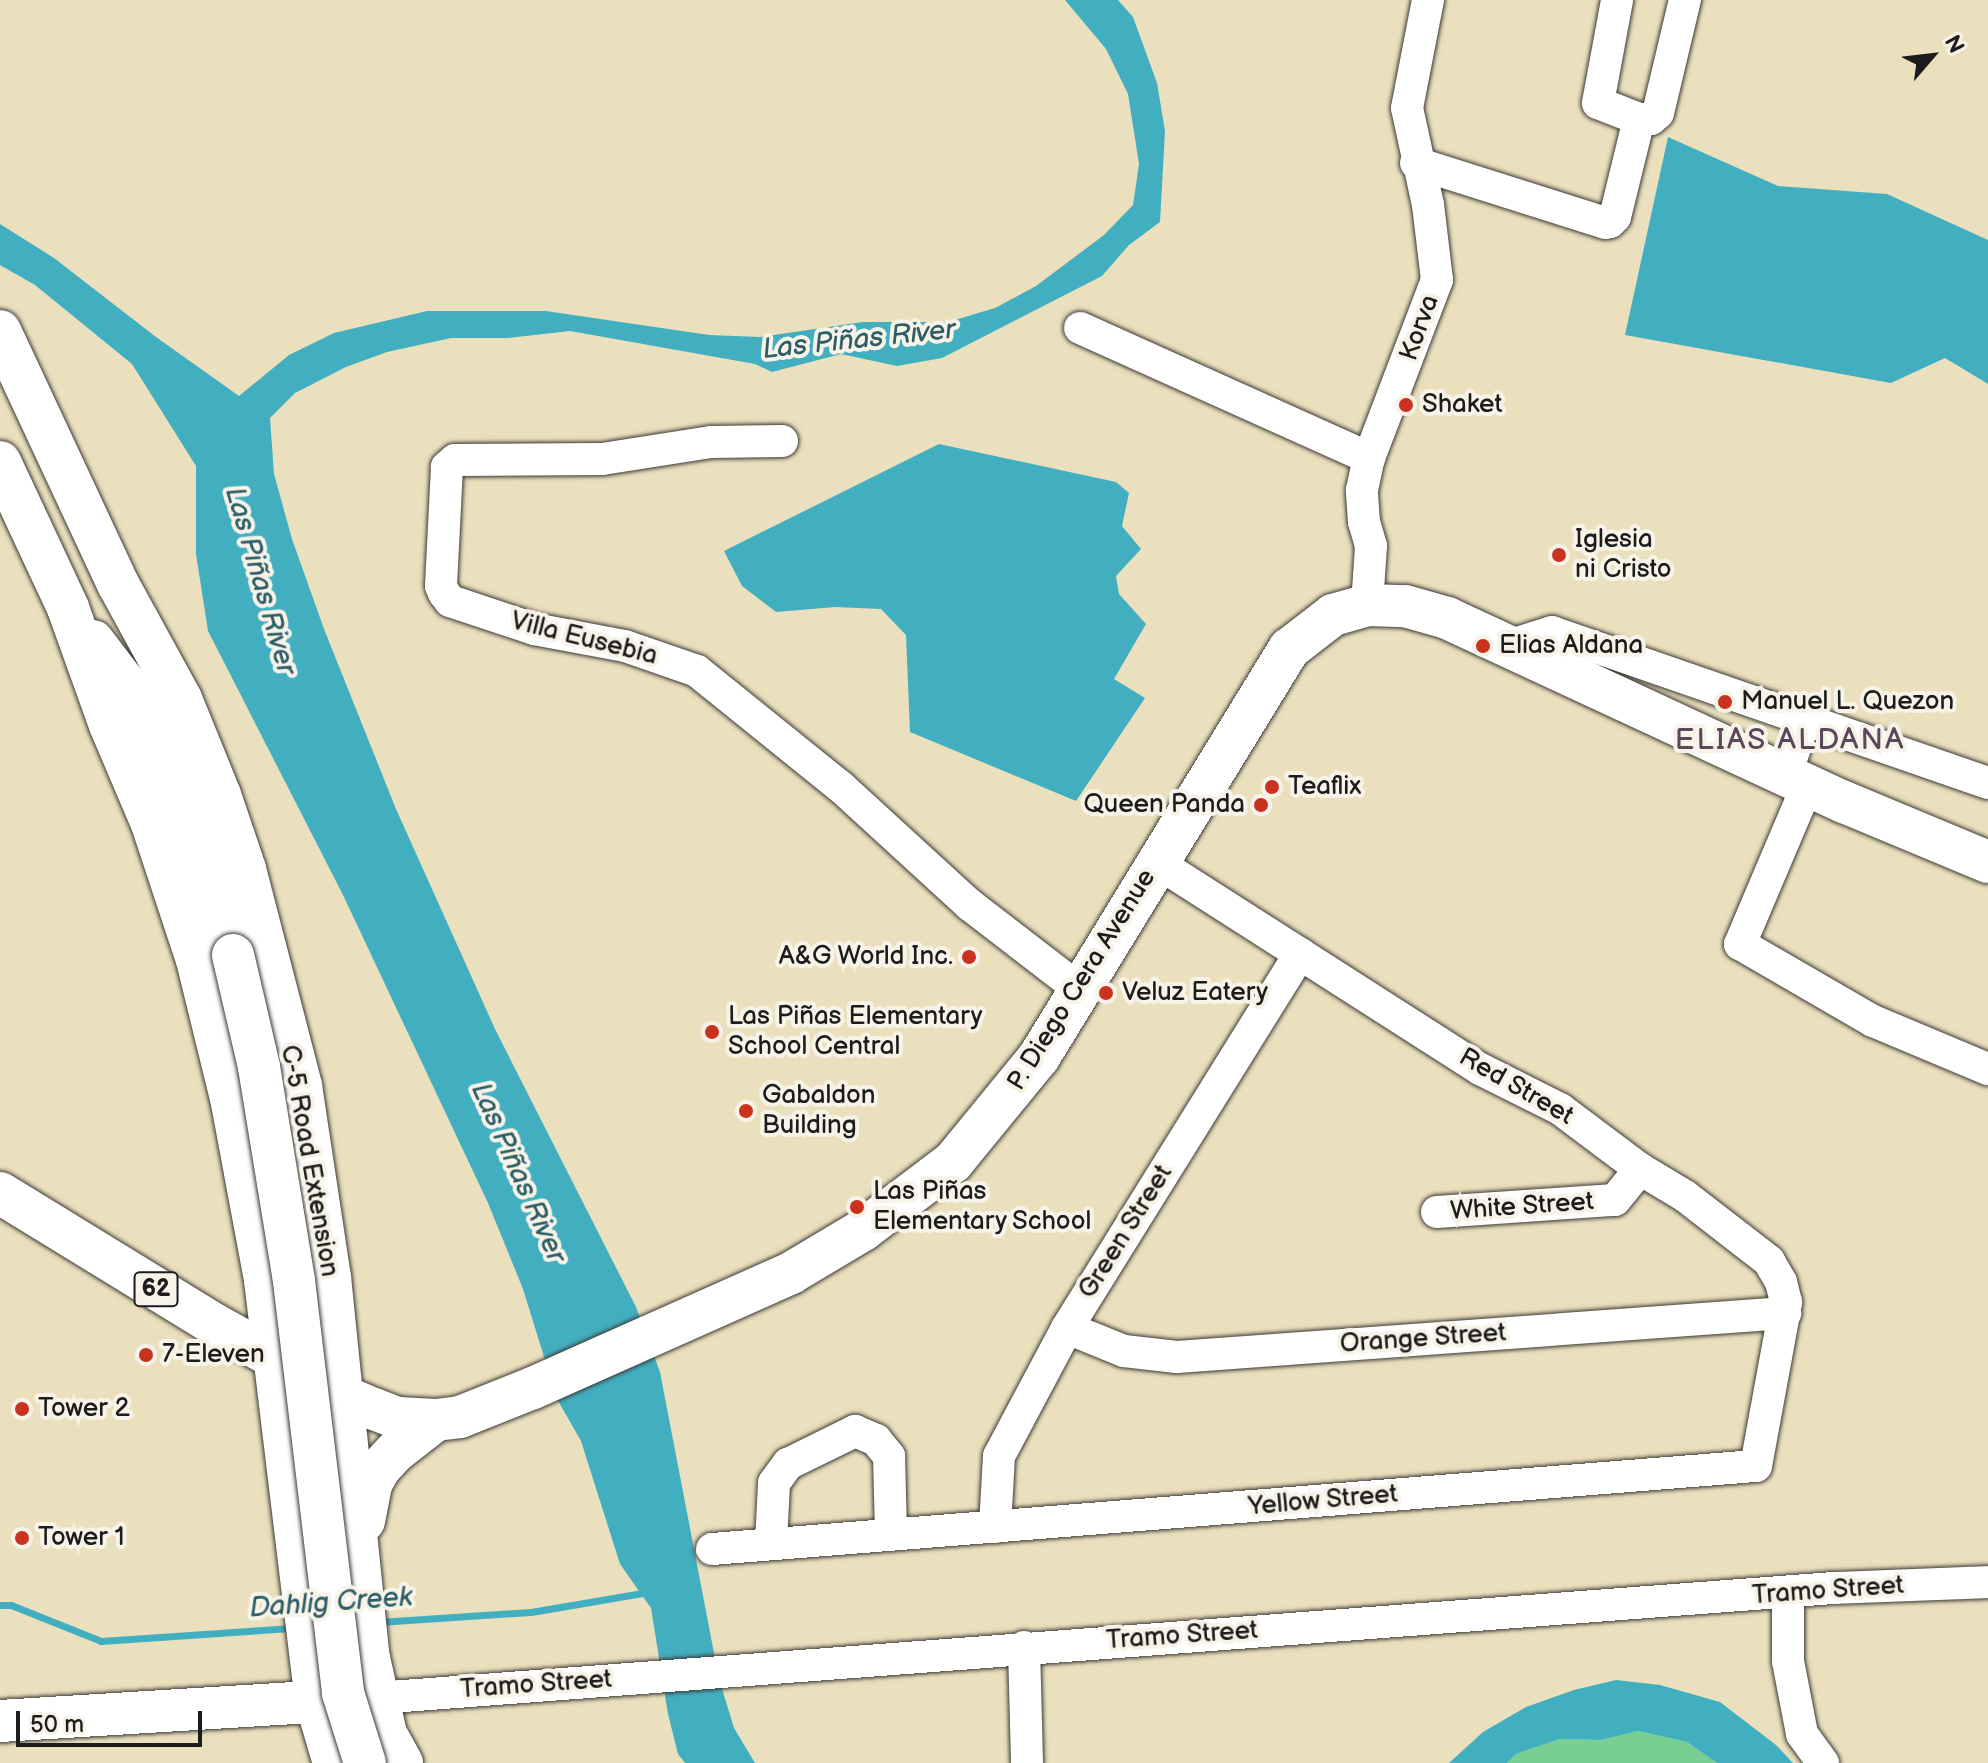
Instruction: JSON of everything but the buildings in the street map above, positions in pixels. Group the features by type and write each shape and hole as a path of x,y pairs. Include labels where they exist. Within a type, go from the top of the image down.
{"main road":[{"name":"C-5 Road Extension","path":"0,331 118,584 181,699 220,795 245,869 301,1086 330,1277 373,1678 386,1734 402,1763"},
{"name":"C-5 Road Extension","path":"0,462 68,608 110,725 152,824 197,960 232,1103 265,1280 313,1683 334,1763"},
{"name":"C-5 Road Extension","path":"118,584 141,704 194,831 233,955 259,1067 281,1196 343,1693 365,1763"},
{"name":"P. Diego Cera Avenue","path":"0,1193 275,1359 343,1396 398,1418 436,1420 460,1417 533,1388 821,1256 863,1230 953,1162 1039,1057 1289,649 1333,615 1367,605 1405,606 1447,618 1797,779 1988,862"},
{"name":"C-5 Road Extension","path":"68,608 141,704"},
{"path":"362,1581 371,1484 395,1452 436,1420"},
{"path":"0,1721 373,1678"}],"street":[{"name":"Korva","path":"1367,605 1371,546 1364,522 1362,490 1369,458 1437,280 1428,205 1416,163 1407,108 1428,0"},
{"path":"1617,0 1598,103 1639,119 1651,119 1658,113 1685,0"},
{"path":"1416,163 1605,223 1615,217 1639,119"},
{"path":"1080,328 1369,458"},
{"name":"Villa Eusebia","path":"782,441 711,442 602,459 455,460 447,467 441,586 444,593 450,601 534,629 625,646 697,671 841,787 970,905 1079,989"},
{"path":"1511,645 1552,632 1988,783"},
{"path":"1805,720 1797,779 1740,944 1873,1021 1988,1069"},
{"name":"Red Street","path":"1156,862 1480,1069 1560,1109 1640,1169 1685,1196 1769,1261 1781,1282 1785,1313 1756,1466"},
{"name":"Green Street","path":"995,1527 999,1456 1067,1328 1300,953"},
{"name":"White Street","path":"1437,1212 1615,1200 1640,1169"},
{"name":"Orange Street","path":"1067,1328 1124,1351 1177,1357 1785,1313"},
{"path":"771,1543 774,1483 788,1464 855,1431 876,1440 889,1456 891,1534"},
{"name":"Yellow Street","path":"712,1549 1756,1466"},
{"name":"Tramo Street","path":"373,1678 640,1677 1788,1594 1834,1588 1988,1582"},
{"path":"1788,1594 1788,1661 1802,1734 1823,1763"},
{"path":"1024,1647 1027,1763"}],"green space":[{"path":"1638,1731 1687,1742 1717,1763 1507,1763 1516,1754 1560,1739 1601,1740"}],"water":[{"name":"Las Piñas River","path":"1065,0 1118,0 1133,17 1157,83 1165,131 1160,222 1129,245 1102,276 942,358 897,366 841,354 772,372 755,364 570,331 508,338 451,338 387,352 346,367 295,393 270,418 274,474 292,539 324,629 396,809 495,1029 636,1307 660,1372 719,1679 734,1728 755,1763 685,1763 678,1754 668,1714 651,1608 620,1564 581,1441 557,1399 523,1289 488,1203 343,895 208,631 196,554 196,466 132,364 35,285 0,265 0,224 54,258 239,396 289,355 334,333 427,311 546,311 709,335 760,337 863,322 948,322 995,308 1036,286 1104,235 1133,205 1139,164 1128,94 1106,49"},
{"path":"1668,137 1778,186 1887,194 1988,240 1988,384 1945,358 1891,383 1625,335"},
{"path":"939,444 1116,482 1129,493 1122,526 1141,549 1116,576 1119,594 1146,624 1114,679 1145,698 1076,801 910,732 906,635 881,609 835,607 776,612 742,586 724,551"},
{"path":"1616,1680 1660,1685 1720,1702 1776,1745 1793,1763 1717,1763 1687,1742 1638,1731 1601,1740 1560,1739 1516,1754 1507,1763 1449,1763 1483,1732 1526,1707 1574,1690"}],"waterway":[{"name":"Dahlig Creek","path":"379,1622 531,1612 648,1592"},
{"name":"Dahlig Creek","path":"0,1605 11,1605 101,1641 294,1628"}],"place":[{"name":"Shaket","path":"1406,405"},
{"name":"Iglesia ni Cristo","path":"1559,555"},
{"name":"Elias Aldana","path":"1483,646"},
{"name":"Manuel L. Quezon","path":"1725,702"},
{"name":"Teaflix","path":"1272,787"},
{"name":"Queen Panda","path":"1261,805"},
{"name":"A&G World Inc.","path":"969,957"},
{"name":"Veluz Eatery","path":"1106,993"},
{"name":"Las Piñas Elementary School Central","path":"712,1032"},
{"name":"Gabaldon Building","path":"746,1111"},
{"name":"Las Piñas Elementary School","path":"857,1207"},
{"name":"7-Eleven","path":"146,1355"},
{"name":"Tower 2","path":"22,1409"},
{"name":"Tower 1","path":"22,1538"}],"district":[{"name":"ELIAS ALDANA","path":"1790,740"}]}
